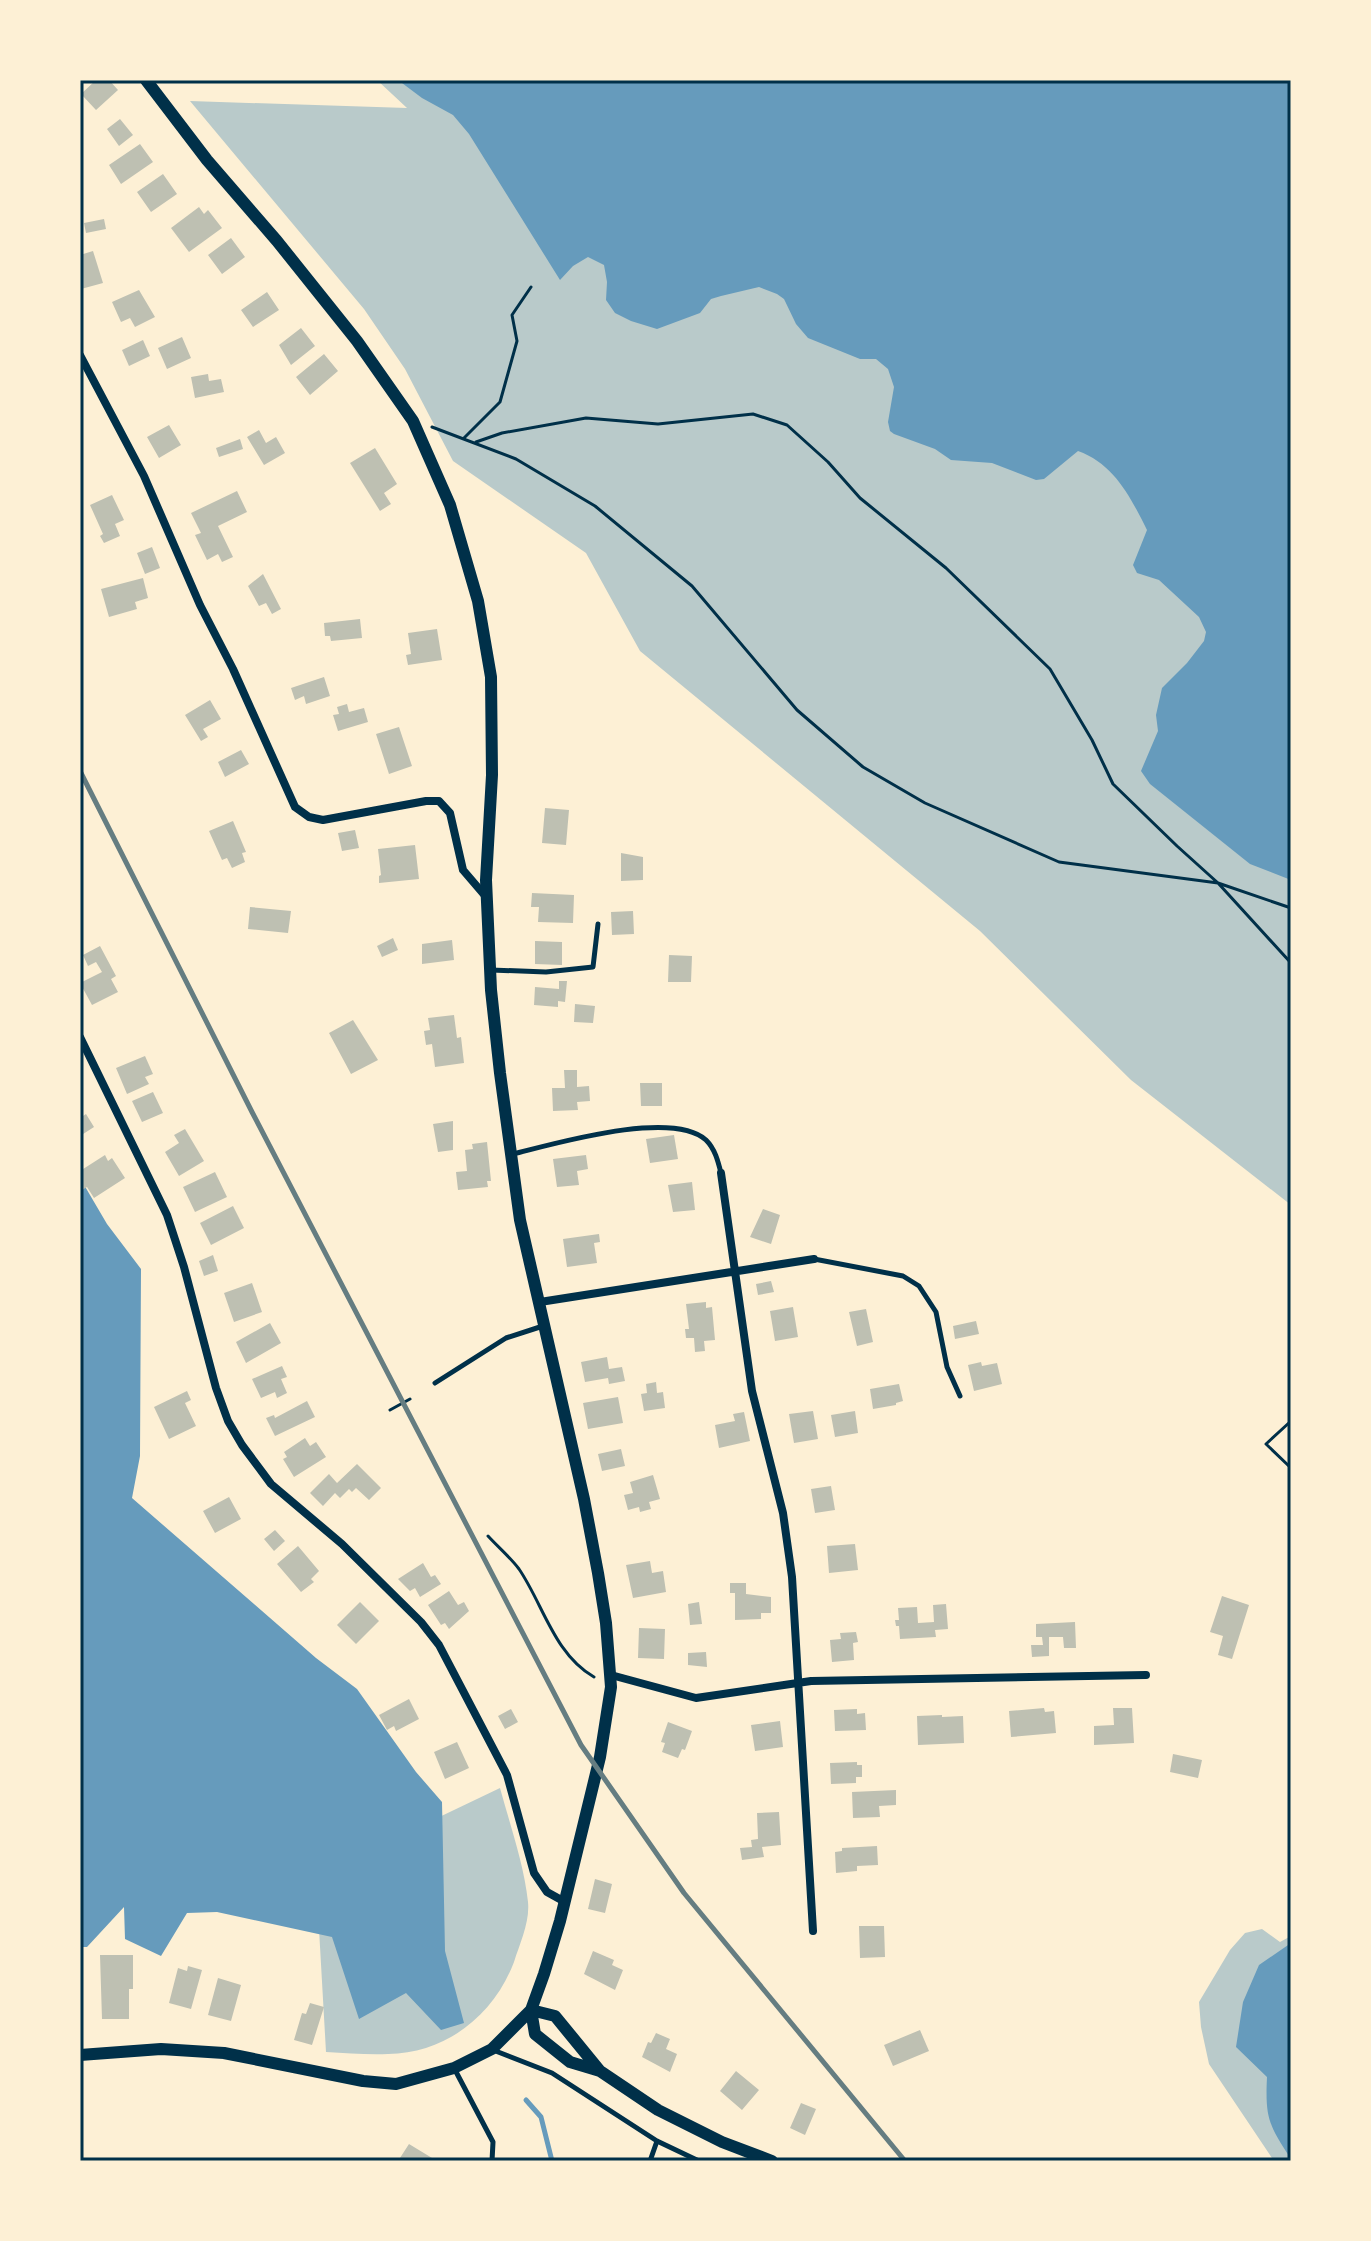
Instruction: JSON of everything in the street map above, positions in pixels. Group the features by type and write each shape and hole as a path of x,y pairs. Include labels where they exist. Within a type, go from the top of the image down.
{"street":[{"path":"146,80 207,160 357,341 413,421 450,505 478,601 491,677 492,775 486,880 490,970 500,1073 520,1220 587,1513 606,1623 611,1681 600,1757 565,1902 531,2010 535,2034 570,2062 600,2071 689,2128 772,2161"},
{"path":"80,355 144,476 200,605 233,669 295,807 309,817 323,820 439,801 450,813 463,870 488,898"},
{"path":"80,1037 167,1215 228,1421 271,1484 342,1544 421,1622 439,1645 507,1775 534,1873 547,1892 565,1902"},
{"path":"721,1173 752,1391 783,1513 792,1577 813,1931"},
{"path":"540,1302 814,1259"},
{"path":"611,1681 696,1698 811,1681 1146,1675"},
{"path":"80,2055 161,2049 224,2053 363,2081 396,2084 454,2068 492,2049 531,2010"},
{"path":"531,2010 555,2016 600,2071"}],"lane":[{"path":"490,970 546,972 593,967 598,924"},
{"path":"511,1154 587,1135 675,1127 705,1139 717,1155 721,1173"},
{"path":"814,1259 903,1276 919,1286 936,1312 947,1367 960,1396"},
{"path":"435,1383 506,1338 544,1325"},
{"path":"492,2049 552,2073 657,2141 699,2161"},
{"path":"454,2068 493,2142 492,2161"},
{"path":"650,2161 657,2141"}],"path":[{"path":"464,438 500,402 517,341 512,315 531,287"},
{"path":"475,442 502,433 586,418 658,424 753,414 787,425 828,462 860,498 946,568 1050,669 1092,740 1113,784 1218,883 1291,963"},
{"path":"413,421 516,459 595,506 692,586 797,710 863,767 925,803 1059,862 1218,883 1291,908"},
{"path":"390,1410 410,1399"},
{"path":"1291,1421 1266,1444 1291,1468"},
{"path":"488,1536 518,1568 547,1623 575,1660 589,1674 611,1681"}],"shaded area":[{"path":"377,80 1291,80 1291,1205 1131,1080 980,931 640,651 586,553 453,461 405,369 364,309 190,101 407,108"},
{"path":"500,1788 520,1859 528,1917 514,1962 494,1999 466,2028 430,2047 388,2054 326,2052 316,1876"},
{"path":"1262,1929 1280,1942 1291,1936 1291,2161 1274,2161 1209,2064 1201,2027 1199,2002 1230,1950 1245,1933"}],"water":[{"path":"398,80 1291,80 1291,880 1250,864 1150,784 1141,771 1158,731 1156,715 1162,688 1187,663 1204,641 1206,632 1199,617 1159,580 1137,573 1133,565 1147,530 1127,493 1102,464 1078,451 1044,479 1036,480 992,463 951,460 935,449 894,434 888,422 894,387 888,369 876,359 860,359 808,338 796,324 784,299 759,287 711,299 700,313 657,329 615,313 606,300 604,265 588,257 573,266 560,280 469,134 453,115"},
{"path":"80,1178 107,1224 141,1269 140,1456 132,1498 316,1658 357,1689 416,1772 442,1802 445,1951 464,2023 441,2030 406,1993 359,2019 332,1937 217,1912 187,1913 161,1956 125,1939 124,1907 87,1947 80,1947"},
{"path":"1291,1943 1291,2159 1270,2121 1267,2077 1236,2047 1243,2002 1259,1965"}],"building":[{"path":"96,80 109,80 118,90 96,110 81,94"},
{"path":"120,119 133,135 119,146 107,129"},
{"path":"140,144 153,162 121,184 109,165"},
{"path":"163,174 177,194 151,212 137,192"},
{"path":"199,207 204,214 208,210 222,228 189,252 171,228"},
{"path":"104,219 106,229 86,233 84,223"},
{"path":"231,238 245,257 222,274 208,255"},
{"path":"93,251 103,283 81,289 80,255"},
{"path":"139,290 155,317 135,327 130,318 121,322 112,302"},
{"path":"267,292 279,310 253,327 241,310"},
{"path":"301,328 315,346 291,365 279,345"},
{"path":"182,337 191,358 167,369 158,348"},
{"path":"143,340 150,356 129,366 122,350"},
{"path":"324,354 338,371 310,395 296,377"},
{"path":"208,374 209,381 221,379 224,392 195,398 191,377"},
{"path":"169,425 181,445 159,458 147,437"},
{"path":"259,430 266,443 276,437 285,453 264,465 247,437"},
{"path":"240,439 243,449 219,457 216,448"},
{"path":"375,448 397,484 384,493 391,504 380,511 350,463"},
{"path":"237,491 247,512 218,526 233,557 222,562 218,554 207,560 195,535 201,533 191,513"},
{"path":"112,495 124,520 115,524 120,536 104,543 90,505"},
{"path":"152,547 160,568 145,574 137,553"},
{"path":"263,574 281,609 272,614 266,603 259,606 248,586"},
{"path":"143,578 148,598 135,602 137,609 109,617 101,589"},
{"path":"360,619 362,638 331,641 330,636 325,636 324,623"},
{"path":"437,629 442,660 408,665 406,655 411,654 408,633"},
{"path":"324,677 330,696 306,704 304,696 295,700 291,688"},
{"path":"210,700 221,719 203,729 208,737 201,741 185,715"},
{"path":"347,704 349,712 364,708 368,722 338,731 333,715 339,714 337,707"},
{"path":"399,727 412,766 389,774 376,734"},
{"path":"241,750 249,764 225,777 218,762"},
{"path":"545,808 569,810 566,845 542,843"},
{"path":"233,821 246,852 242,853 245,862 232,868 227,858 222,860 209,831"},
{"path":"355,830 359,848 342,851 338,833"},
{"path":"415,845 419,879 379,883 378,849"},
{"path":"621,853 643,857 643,880 621,881"},
{"path":"532,893 574,895 573,923 538,922 539,907 531,907"},
{"path":"250,907 291,911 288,933 248,929"},
{"path":"633,911 634,934 612,935 611,912"},
{"path":"393,938 398,950 382,957 377,946"},
{"path":"452,940 454,960 422,964 422,944"},
{"path":"535,941 562,942 562,965 535,964"},
{"path":"100,946 116,976 111,979 118,992 92,1005 80,983 102,972 96,962 88,966 83,955"},
{"path":"669,955 692,956 691,982 668,982"},
{"path":"559,981 567,981 565,1002 558,1001 558,1007 534,1005 535,987 559,989"},
{"path":"575,1004 595,1006 593,1023 574,1022"},
{"path":"454,1015 464,1063 435,1067 432,1044 426,1045 424,1031 430,1030 428,1018"},
{"path":"353,1020 378,1060 351,1074 329,1033"},
{"path":"145,1056 153,1074 145,1077 149,1084 127,1094 116,1068"},
{"path":"564,1070 577,1070 577,1087 589,1086 590,1101 577,1102 578,1110 553,1111 552,1088 565,1088"},
{"path":"640,1083 662,1083 662,1106 641,1106"},
{"path":"153,1092 163,1113 142,1122 132,1101"},
{"path":"86,1114 94,1127 80,1136 80,1118"},
{"path":"453,1121 453,1150 438,1152 433,1124"},
{"path":"185,1129 204,1161 179,1176 165,1152 179,1143 174,1135"},
{"path":"674,1135 678,1159 650,1163 646,1139"},
{"path":"487,1142 491,1181 487,1181 488,1187 458,1190 456,1172 467,1171 465,1150 473,1149 472,1144"},
{"path":"105,1155 108,1161 112,1158 125,1178 94,1198 87,1187 82,1190 80,1171"},
{"path":"586,1155 588,1169 577,1171 579,1185 557,1187 553,1159"},
{"path":"215,1172 227,1197 195,1212 183,1187"},
{"path":"692,1182 695,1210 673,1212 668,1185"},
{"path":"233,1206 244,1228 211,1245 200,1223"},
{"path":"763,1209 780,1215 771,1244 750,1237"},
{"path":"599,1234 600,1242 594,1243 597,1263 567,1267 563,1239"},
{"path":"213,1255 218,1271 204,1276 199,1261"},
{"path":"771,1281 774,1292 758,1295 756,1284"},
{"path":"252,1283 262,1312 234,1322 224,1293"},
{"path":"706,1302 706,1308 712,1307 715,1340 704,1341 705,1351 695,1352 694,1338 686,1338 685,1329 689,1329 686,1304"},
{"path":"793,1307 798,1337 775,1341 770,1311"},
{"path":"866,1309 873,1342 857,1346 849,1312"},
{"path":"976,1321 979,1334 955,1339 953,1326"},
{"path":"270,1323 281,1343 246,1363 236,1342"},
{"path":"607,1357 609,1369 622,1367 625,1381 609,1384 608,1378 585,1382 581,1362"},
{"path":"981,1362 982,1366 997,1363 1002,1384 974,1391 968,1365"},
{"path":"282,1366 287,1377 281,1379 287,1393 277,1398 275,1392 261,1398 252,1379"},
{"path":"656,1382 657,1393 663,1392 665,1408 644,1411 641,1394 647,1393 646,1384"},
{"path":"899,1384 903,1401 873,1409 870,1389"},
{"path":"187,1391 191,1400 185,1403 196,1426 169,1439 154,1407"},
{"path":"618,1397 623,1423 588,1429 583,1403"},
{"path":"307,1401 315,1417 275,1436 266,1418 274,1415 275,1418"},
{"path":"813,1411 818,1439 794,1443 789,1414"},
{"path":"855,1411 858,1433 835,1437 831,1415"},
{"path":"744,1412 750,1441 719,1448 715,1425 735,1421 733,1414"},
{"path":"305,1438 310,1446 316,1442 326,1457 294,1477 283,1459 287,1457 284,1452"},
{"path":"621,1449 625,1466 602,1471 598,1454"},
{"path":"357,1464 381,1488 369,1500 356,1488 352,1492 349,1489 340,1498 335,1493 323,1506 310,1493 329,1474 337,1483"},
{"path":"653,1475 660,1499 649,1502 651,1509 640,1512 639,1507 628,1510 624,1495 633,1493 630,1482"},
{"path":"831,1486 835,1510 815,1513 811,1489"},
{"path":"229,1497 241,1519 215,1533 203,1511"},
{"path":"275,1530 285,1541 274,1551 264,1539"},
{"path":"855,1544 858,1570 829,1573 827,1546"},
{"path":"298,1546 319,1571 311,1579 314,1582 301,1592 277,1564"},
{"path":"650,1561 652,1573 663,1571 666,1592 633,1598 626,1565"},
{"path":"423,1563 431,1577 435,1575 441,1584 420,1597 415,1588 410,1591 398,1579"},
{"path":"730,1583 746,1583 746,1594 771,1597 771,1613 761,1613 761,1619 735,1620 735,1593 730,1593"},
{"path":"449,1591 458,1605 464,1602 469,1611 449,1629 445,1623 441,1625 428,1605"},
{"path":"1222,1596 1249,1605 1232,1659 1218,1655 1223,1636 1210,1632"},
{"path":"360,1602 379,1621 356,1644 337,1625"},
{"path":"699,1602 702,1624 690,1625 688,1604"},
{"path":"946,1604 948,1629 935,1630 936,1637 900,1639 895,1620 899,1620 898,1608 917,1607 918,1623 934,1622 933,1605"},
{"path":"1075,1622 1076,1648 1064,1648 1063,1637 1049,1637 1049,1656 1032,1657 1031,1645 1043,1645 1042,1637 1036,1637 1036,1624"},
{"path":"639,1628 665,1629 664,1659 638,1658"},
{"path":"856,1632 858,1642 853,1643 854,1660 832,1662 830,1640 841,1639 840,1633"},
{"path":"706,1652 707,1667 688,1665 688,1653"},
{"path":"409,1699 419,1719 396,1731 394,1726 387,1730 379,1715"},
{"path":"1044,1708 1045,1712 1054,1711 1056,1733 1011,1737 1009,1711"},
{"path":"1113,1708 1132,1708 1134,1743 1094,1745 1094,1726 1114,1725"},
{"path":"511,1709 518,1722 505,1729 498,1716"},
{"path":"857,1709 857,1714 865,1713 866,1730 835,1731 834,1710"},
{"path":"917,1716 963,1716 964,1743 918,1745"},
{"path":"780,1721 783,1747 755,1751 751,1725"},
{"path":"668,1722 692,1731 685,1750 682,1749 678,1758 662,1752 665,1743 661,1742"},
{"path":"457,1742 469,1768 445,1779 434,1752"},
{"path":"1173,1754 1202,1760 1198,1778 1170,1772"},
{"path":"857,1762 857,1765 862,1765 862,1777 856,1777 856,1783 831,1784 830,1763"},
{"path":"896,1790 896,1805 879,1806 880,1817 853,1818 852,1792"},
{"path":"779,1812 781,1845 762,1847 764,1857 742,1860 740,1848 752,1847 751,1840 758,1839 757,1813"},
{"path":"877,1846 878,1865 857,1866 857,1871 836,1873 835,1852 842,1851 842,1848"},
{"path":"595,1879 612,1884 605,1913 588,1909"},
{"path":"859,1926 884,1926 885,1957 860,1958"},
{"path":"593,1951 614,1960 612,1965 623,1970 615,1990 584,1974"},
{"path":"100,1955 133,1955 129,2019 102,2019"},
{"path":"188,1966 202,1970 191,2009 169,2003 178,1968 187,1971"},
{"path":"218,1978 241,1985 231,2021 208,2015"},
{"path":"310,2003 324,2007 312,2045 294,2040 302,2013 306,2014"},
{"path":"920,2030 929,2051 893,2066 884,2045"},
{"path":"656,2033 670,2039 666,2049 677,2054 670,2072 642,2057"},
{"path":"736,2071 759,2090 742,2110 720,2091"},
{"path":"801,2103 816,2109 805,2135 790,2128"},
{"path":"409,2144 437,2161 398,2161"}],"waterway":[{"path":"526,2100 541,2117 552,2161"}],"railway":[{"path":"80,771 252,1112 581,1745 684,1893 905,2161"}]}
